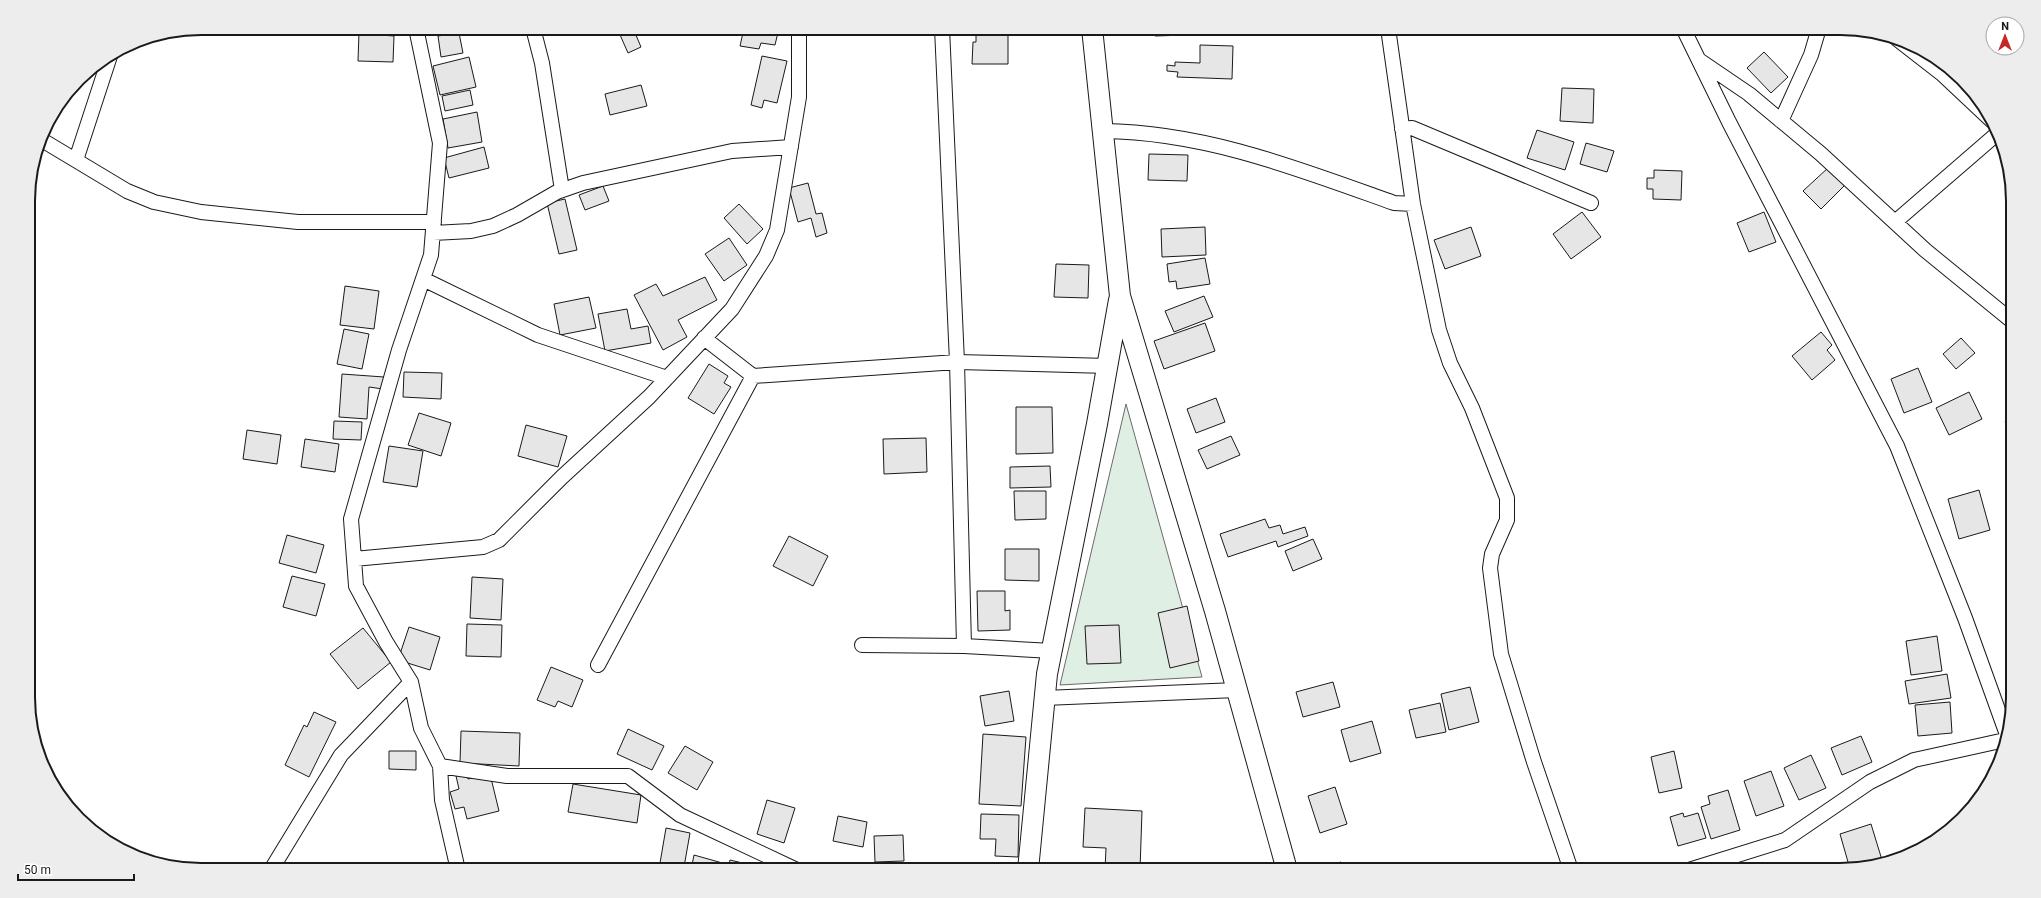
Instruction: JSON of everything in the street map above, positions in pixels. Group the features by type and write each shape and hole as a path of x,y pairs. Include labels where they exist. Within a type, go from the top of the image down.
{"street":[{"path":"417,35 440,143 431,254 399,350 351,519 356,586 386,642 411,682 421,728 440,766 442,800 456,863"},
{"path":"535,35 542,63 562,190"},
{"path":"354,559 483,547 499,540 667,378 732,309 766,256 777,230 799,97 799,35"},
{"path":"942,35 957,362 964,646"},
{"path":"1093,35 1120,296 1237,690 1285,863"},
{"path":"1389,35 1413,204 1444,347 1460,386 1472,408 1506,498 1506,520 1495,546 1490,568 1502,654 1534,762 1569,863"},
{"path":"1686,35 1729,122 1897,446 2004,726"},
{"path":"1781,121 1811,55 1817,35"},
{"path":"1913,52 1942,74 1976,106"},
{"path":"1698,60 1748,94 1821,154 1925,250 2006,315"},
{"path":"76,160 107,64"},
{"path":"1402,129 1412,128 1591,204"},
{"path":"1102,131 1164,135 1228,147 1281,163 1394,204 1413,204"},
{"path":"1895,222 1993,137"},
{"path":"46,142 127,191 154,202 201,212 298,222 434,227 471,231 493,226 562,190 583,183 732,151 791,147"},
{"path":"423,279 538,335 667,378"},
{"path":"1029,863 1044,698 1108,366 1120,296"},
{"path":"704,338 753,376 957,362 1108,366"},
{"path":"598,665 753,376"},
{"path":"862,645 964,646 1052,651"},
{"path":"275,863 341,754 411,682"},
{"path":"1044,698 1237,690"},
{"path":"1711,863 1785,840 1870,782 1914,760 2000,741"},
{"path":"440,766 507,776 628,776 680,815 782,863"}],"green space":[{"path":"1126,404 1202,677 1060,685"}],"building":[{"path":"359,35 394,36 393,62 358,61"},
{"path":"459,35 463,53 441,57 438,36"},
{"path":"620,35 636,35 641,47 628,53"},
{"path":"742,35 777,35 775,45 761,43 759,49 740,46"},
{"path":"976,35 1008,35 1008,64 972,64 973,42 976,42"},
{"path":"1155,35 1187,35 1155,36"},
{"path":"1200,45 1233,46 1232,79 1177,77 1178,72 1167,71 1167,65 1175,66 1175,62 1200,63"},
{"path":"1764,52 1788,77 1771,93 1747,68"},
{"path":"762,56 787,61 777,103 764,100 762,108 751,105"},
{"path":"469,57 476,87 440,95 433,66"},
{"path":"641,85 647,106 610,115 605,94"},
{"path":"1562,88 1594,89 1593,123 1560,121"},
{"path":"470,90 473,105 445,111 442,96"},
{"path":"477,112 482,142 448,148 443,119"},
{"path":"1537,130 1574,142 1565,170 1527,158"},
{"path":"1586,143 1614,151 1607,172 1580,164"},
{"path":"484,147 489,168 449,178 444,158"},
{"path":"1149,154 1188,155 1187,181 1148,180"},
{"path":"1829,167 1846,184 1821,209 1803,191"},
{"path":"1654,170 1682,171 1681,200 1653,199 1653,189 1647,189 1647,178 1654,178"},
{"path":"808,183 816,214 822,213 827,233 816,237 811,218 798,222 789,188"},
{"path":"603,186 609,201 585,210 579,195"},
{"path":"565,199 577,250 559,254 547,203"},
{"path":"739,204 763,229 747,244 724,218"},
{"path":"1582,212 1601,237 1571,259 1553,234"},
{"path":"1764,212 1776,242 1749,252 1737,223"},
{"path":"1205,227 1206,255 1162,257 1161,229"},
{"path":"1471,227 1481,256 1445,269 1434,240"},
{"path":"729,238 747,265 724,281 705,254"},
{"path":"1205,258 1210,284 1177,289 1176,281 1169,282 1167,264"},
{"path":"1056,264 1089,265 1088,298 1054,297"},
{"path":"705,277 717,300 678,320 687,337 663,350 634,295 656,284 663,296"},
{"path":"345,286 379,291 374,329 340,325"},
{"path":"1204,296 1213,317 1174,332 1165,311"},
{"path":"589,297 596,328 560,335 554,304"},
{"path":"627,309 631,329 648,326 651,343 605,351 598,314"},
{"path":"1205,323 1215,351 1164,369 1154,341"},
{"path":"344,329 369,334 362,369 337,364"},
{"path":"1821,332 1832,345 1827,350 1835,360 1812,380 1792,356"},
{"path":"1961,338 1975,353 1956,369 1943,354"},
{"path":"709,364 728,376 724,383 731,387 714,414 688,398"},
{"path":"1918,368 1932,402 1904,413 1891,379"},
{"path":"404,372 442,373 441,399 403,397"},
{"path":"342,374 384,377 383,389 369,387 367,419 339,417"},
{"path":"1969,392 1982,419 1949,435 1936,408"},
{"path":"1216,398 1225,422 1196,433 1187,409"},
{"path":"1016,407 1052,407 1053,453 1016,454"},
{"path":"419,413 451,423 441,456 408,445"},
{"path":"334,421 362,422 361,440 333,439"},
{"path":"526,425 567,436 558,467 518,456"},
{"path":"247,430 281,435 277,464 243,459"},
{"path":"1231,436 1240,455 1207,469 1198,450"},
{"path":"926,438 927,472 884,474 883,439"},
{"path":"305,439 339,444 335,472 301,467"},
{"path":"389,446 423,451 417,487 383,482"},
{"path":"1050,466 1051,487 1010,488 1010,467"},
{"path":"1979,490 1990,530 1959,539 1948,499"},
{"path":"1014,491 1046,491 1046,519 1015,520"},
{"path":"1265,519 1269,528 1280,525 1283,534 1305,527 1308,536 1278,547 1276,541 1228,557 1220,534"},
{"path":"287,535 324,545 316,573 279,563"},
{"path":"789,536 828,556 813,586 773,566"},
{"path":"1313,539 1322,559 1293,571 1285,551"},
{"path":"1005,549 1039,549 1039,581 1005,580"},
{"path":"292,576 325,584 316,616 283,607"},
{"path":"472,577 503,579 501,620 470,618"},
{"path":"977,591 1005,591 1005,611 1010,610 1010,630 978,631"},
{"path":"1187,606 1199,661 1170,668 1158,613"},
{"path":"467,624 502,625 501,657 466,656"},
{"path":"1119,625 1121,663 1087,664 1085,626"},
{"path":"409,627 440,637 430,670 398,660"},
{"path":"363,628 391,662 358,689 330,654"},
{"path":"1937,636 1942,671 1911,675 1906,641"},
{"path":"551,667 583,680 572,707 558,701 555,707 537,700"},
{"path":"1947,674 1951,698 1909,704 1905,681"},
{"path":"1333,682 1340,707 1303,717 1296,692"},
{"path":"1470,687 1479,722 1449,730 1441,694"},
{"path":"1009,691 1014,721 985,726 980,696"},
{"path":"1950,702 1952,733 1918,736 1915,705"},
{"path":"1440,703 1446,732 1416,738 1409,710"},
{"path":"314,712 336,722 309,777 285,765 304,725 307,727"},
{"path":"1372,721 1381,753 1350,762 1341,730"},
{"path":"628,729 664,746 652,770 617,754"},
{"path":"461,731 520,733 519,766 460,763"},
{"path":"983,734 1026,737 1021,806 979,804"},
{"path":"1861,736 1872,762 1842,775 1831,748"},
{"path":"685,746 713,762 697,790 668,773"},
{"path":"389,751 416,751 416,770 389,769"},
{"path":"1674,751 1682,788 1659,793 1651,757"},
{"path":"1811,755 1826,788 1799,800 1784,768"},
{"path":"1771,771 1784,806 1756,816 1744,781"},
{"path":"466,773 468,779 490,774 499,811 467,819 464,807 455,809 450,792 459,789 456,776"},
{"path":"573,784 641,795 637,823 568,812"},
{"path":"1335,787 1347,824 1320,833 1308,796"},
{"path":"1728,790 1740,830 1711,839 1701,807 1710,804 1708,796"},
{"path":"767,800 795,808 784,843 757,834"},
{"path":"1085,808 1142,811 1140,863 1105,863 1106,848 1083,847"},
{"path":"1683,813 1684,817 1698,813 1706,838 1678,846 1670,817"},
{"path":"981,814 1019,815 1018,857 995,856 996,839 980,839"},
{"path":"838,816 867,822 863,847 833,841"},
{"path":"1871,824 1881,858 1862,862 1848,863 1840,834"},
{"path":"666,828 690,833 685,863 660,863"},
{"path":"903,835 904,861 875,862 874,836"},
{"path":"694,855 722,863 692,863"},
{"path":"730,860 742,863 729,863"}]}
